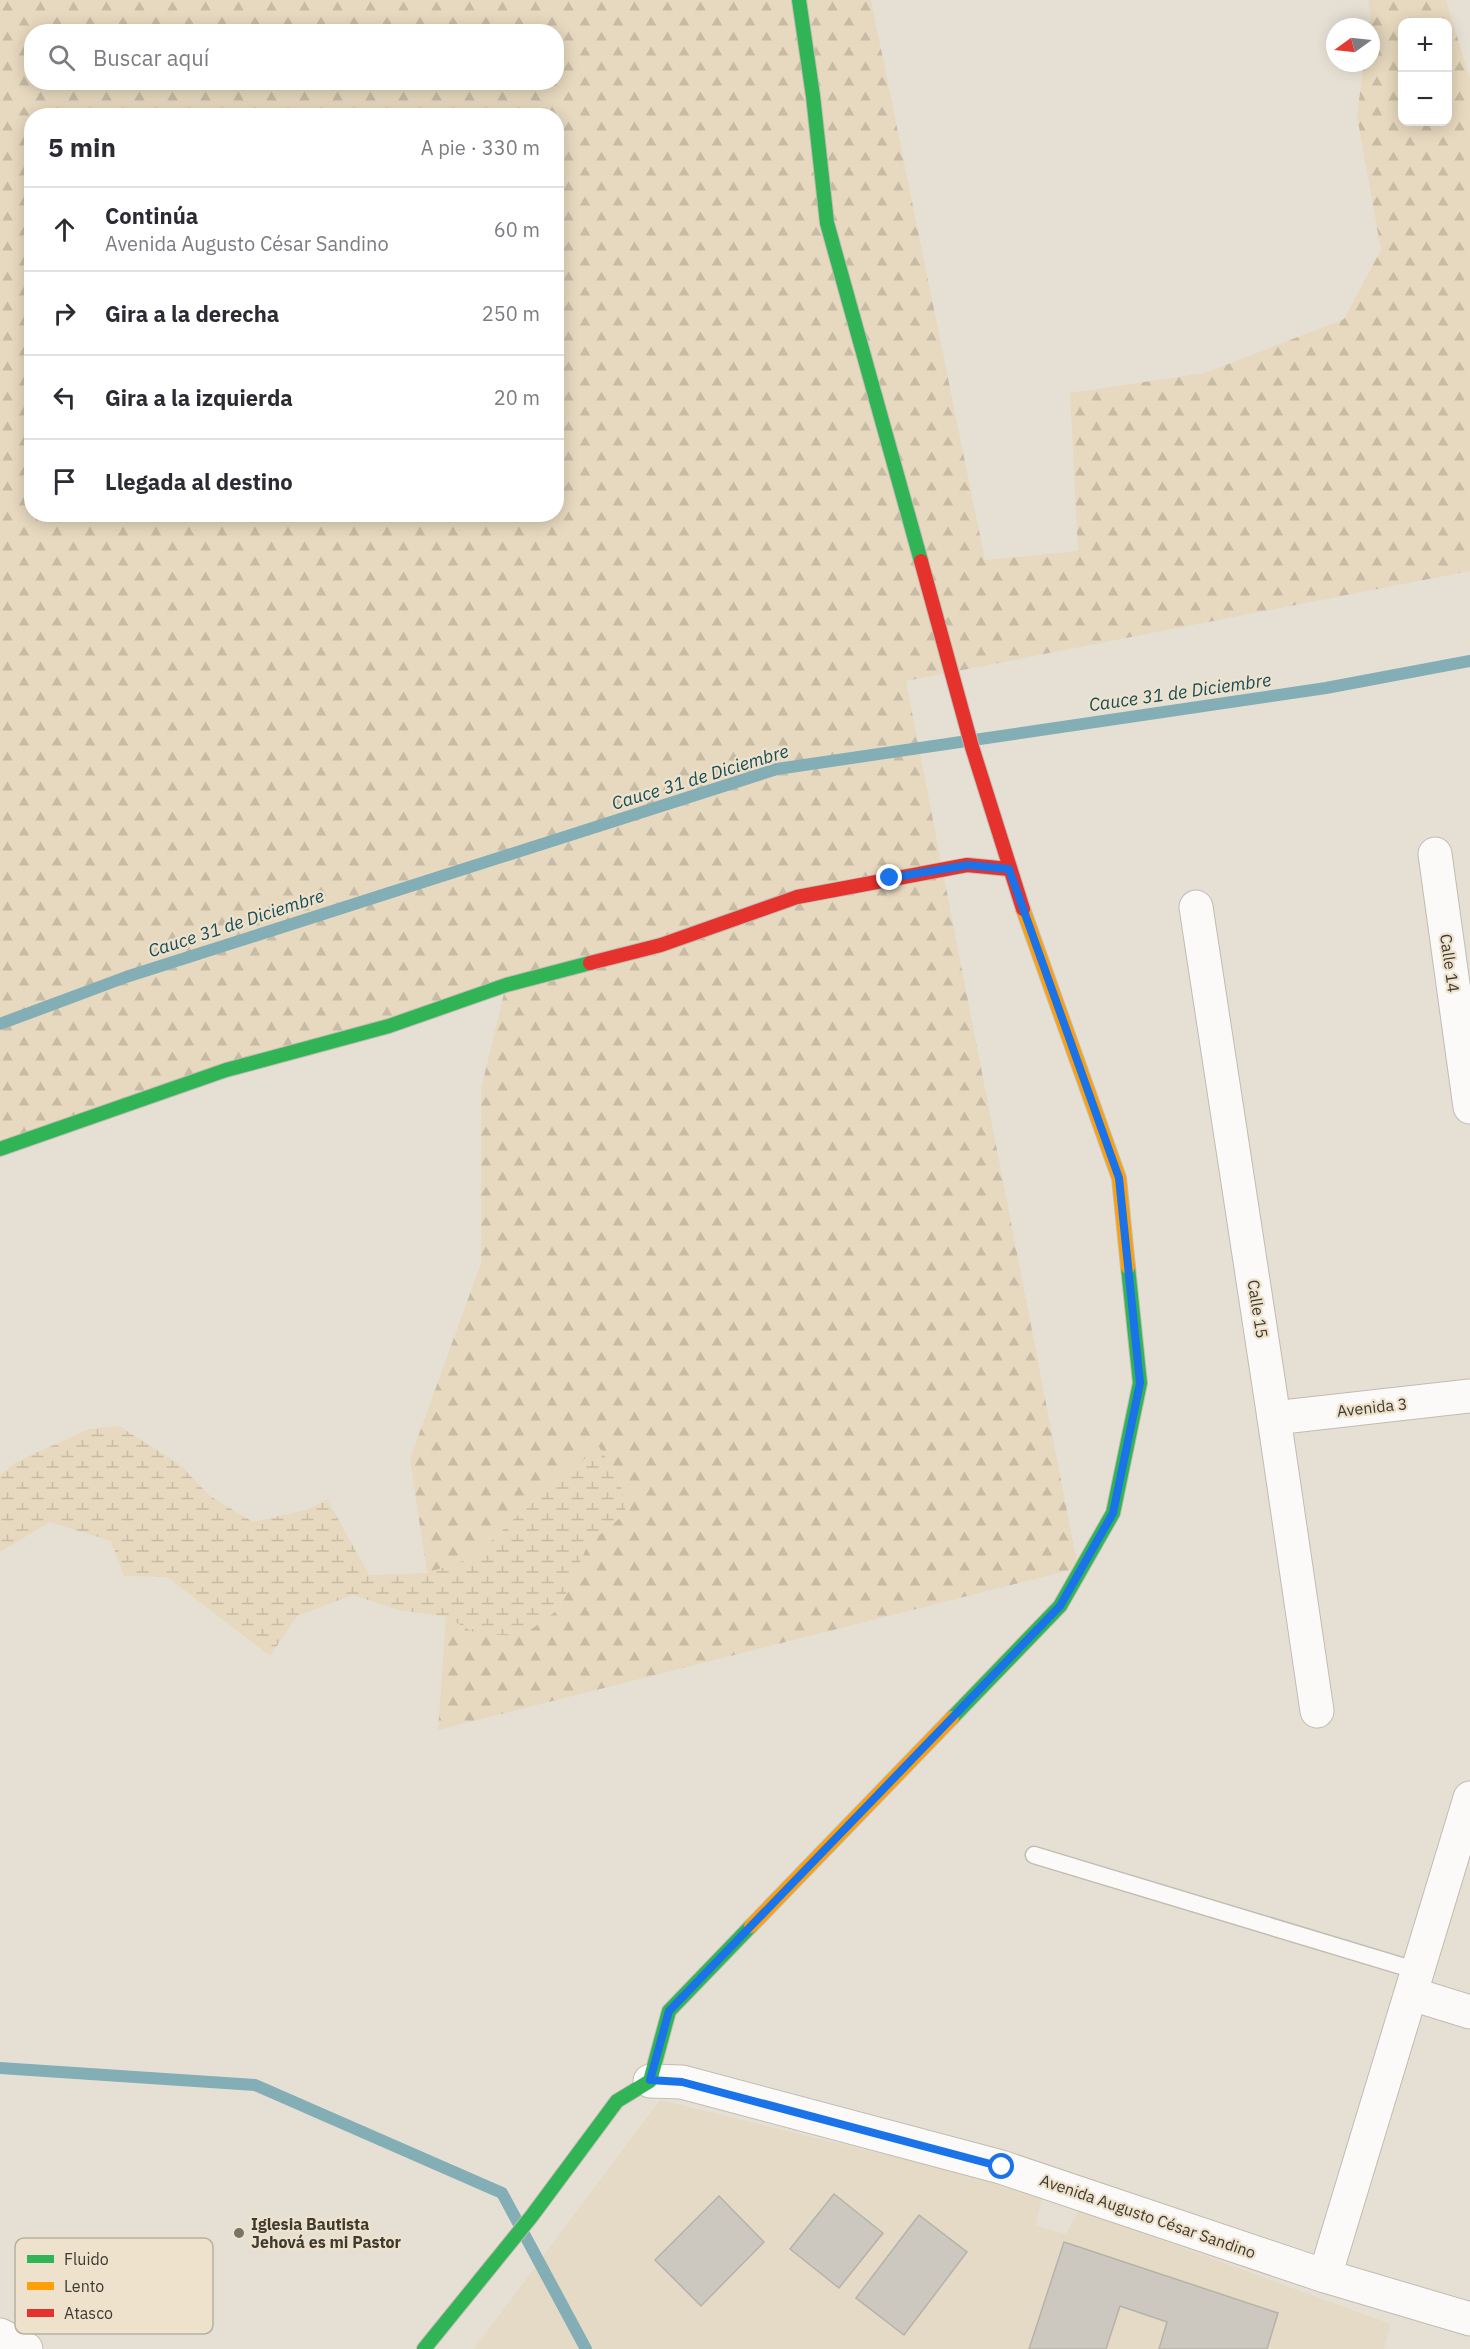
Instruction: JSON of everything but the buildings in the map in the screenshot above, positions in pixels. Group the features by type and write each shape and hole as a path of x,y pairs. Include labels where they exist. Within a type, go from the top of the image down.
{"street":[{"path":"424,2349 531,2217 617,2101 650,2080 669,2011 1060,1606 1113,1513 1140,1383 1119,1178 1009,869 962,712 827,223 813,96 799,0"},
{"name":"Calle 14","path":"1436,854 1470,1107"},
{"path":"0,1149 226,1070 389,1026 506,985 661,945 797,897 968,865 1009,869"},
{"name":"Calle 15","path":"1196,907 1317,1711"},
{"name":"Avenida 3","path":"1274,1418 1470,1396"},
{"path":"1325,2276 1470,1798"},
{"path":"1415,1983 1470,2012"},
{"name":"Avenida Augusto César Sandino","path":"650,2080 682,2082 1002,2167 1325,2276 1470,2319"},
{"path":"0,2336 26,2349"}],"lane":[{"path":"1034,1855 1415,1983"}],"shaded area":[{"path":"660,2100 1043,2193 1036,2226 1066,2234 1079,2210 1391,2324 1384,2349 474,2349"}],"green space":[{"path":"0,0 871,0 985,560 1078,551 1070,393 1205,373 1344,319 1381,250 1357,116 1363,72 1380,72 1380,18 1370,18 1368,0 1446,0 1451,18 1398,18 1398,126 1452,126 1452,20 1470,79 1470,571 906,681 1078,1568 438,1730 446,1617 477,1634 559,1609 588,1544 626,1513 599,1447 519,1514 475,1557 427,1573 410,1459 481,1263 481,1089 506,985 0,1149"},
{"path":"119,1426 179,1464 210,1496 253,1522 306,1510 327,1499 369,1575 427,1573 475,1557 519,1514 599,1447 619,1478 626,1513 588,1544 559,1609 522,1636 477,1634 446,1617 398,1610 353,1595 297,1616 270,1656 167,1577 124,1576 111,1541 50,1522 0,1552 0,1475 16,1462 89,1429"}],"waterway":[{"name":"Cauce 31 de Diciembre","path":"0,1024 126,977 777,769 1326,688 1470,661"},
{"path":"0,2068 255,2085 502,2193 586,2349"}],"traffic: fast":[{"path":"799,0 813,96 827,223 921,561"},
{"path":"0,1149 226,1070 389,1026 506,985 590,963"},
{"path":"952,1718 1060,1606 1113,1513 1140,1383 1128,1267"},
{"path":"424,2349 531,2217 617,2101 650,2081 669,2011 751,1926"}],"traffic: slow":[{"path":"1023,909 1119,1178 1128,1267"},
{"path":"751,1926 952,1718"}],"traffic: jam":[{"path":"921,561 972,747 1023,909"},
{"path":"590,963 661,945 797,897 967,865 1009,869"}],"place":[{"name":"Iglesia Bautista Jehová es mi Pastor","path":"239,2233"}],"route":[{"path":"890,878 968,865 1009,869 1119,1178 1140,1383 1113,1513 1060,1606 669,2011 650,2080 682,2082 1002,2167"}]}
